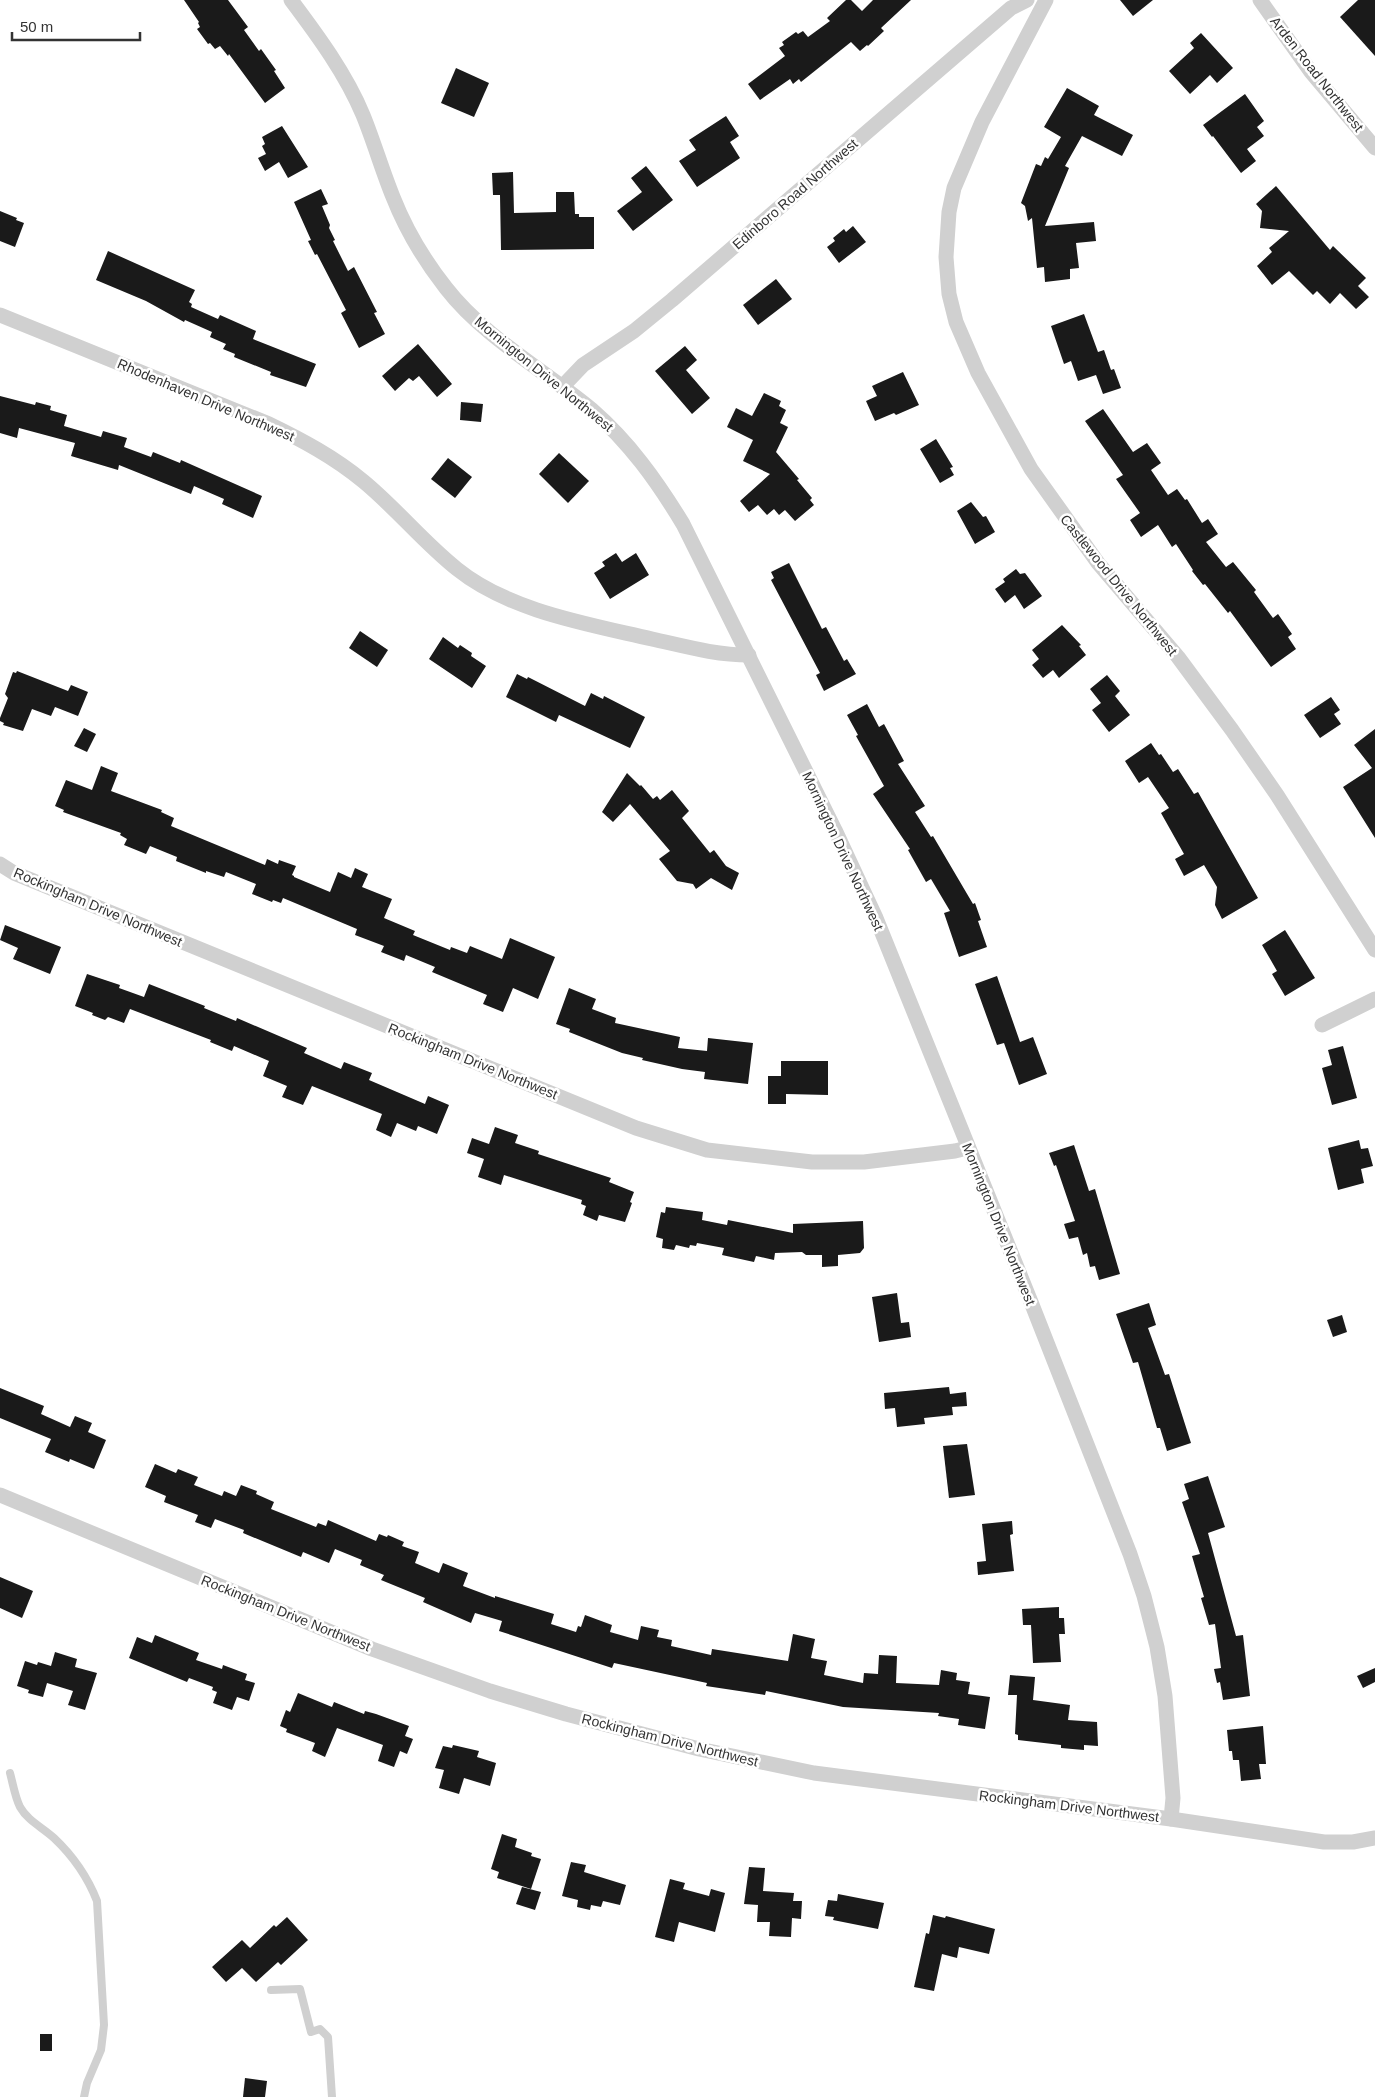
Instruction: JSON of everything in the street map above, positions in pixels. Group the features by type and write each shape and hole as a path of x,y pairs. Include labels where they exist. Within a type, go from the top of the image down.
{"street":[{"name":"Mornington Drive Northwest","path":"292,0 319,38 363,114 393,198 406,228 424,258 448,290 477,321 616,432 661,488 683,524 836,830 876,918 967,1148 1038,1320 1144,1596 1157,1647 1165,1696 1173,1798 1171,1819"},
{"name":"Edinboro Road Northwest","path":"562,387 583,365 634,330 672,300 1010,8 1028,0"},
{"name":"Castlewood Drive Northwest","path":"1046,0 982,122 954,188 949,212 946,257 949,294 956,322 986,390 1031,469 1098,564 1178,657 1232,730 1277,795 1375,950"},
{"name":"Arden Road Northwest","path":"1260,0 1311,72 1375,148"},
{"name":"Rhodenhaven Drive Northwest","path":"0,315 269,424 299,438 332,458 363,481 457,569 503,597 548,613 588,624 724,655 748,655"},
{"name":"Rockingham Drive Northwest","path":"0,864 14,873 636,1128 707,1150 812,1162 864,1162 967,1148"},
{"path":"1322,1025 1375,999"},
{"name":"Rockingham Drive Northwest","path":"0,1495 372,1649 490,1691 566,1714 699,1749 814,1773 1171,1819 1324,1842 1353,1842 1375,1838"}],"lane":[{"path":"10,1774 19,1806 29,1819 53,1838 70,1856 91,1886 97,1901 104,2025 100,2050 87,2083 84,2097"},
{"path":"271,1990 300,1989 311,2032 320,2029 328,2037 332,2097"}],"building":[{"path":"184,0 228,0 248,27 244,30 276,70 274,71 285,88 265,103 229,54 228,56 220,46 215,49 210,43 208,44 197,29 200,27 199,22"},
{"path":"846,0 851,0 862,11 873,0 911,0 881,28 884,31 868,46 860,51 851,42 801,82 799,79 793,84 790,79 760,100 748,84 785,56 779,48 784,45 782,42 796,32 798,34 803,31 808,37 830,21 827,18"},
{"path":"1120,0 1153,0 1133,16"},
{"path":"1358,0 1375,0 1375,56 1340,17"},
{"path":"1201,33 1233,68 1217,83 1210,75 1190,94 1169,71 1194,48 1190,43"},
{"path":"456,68 489,83 474,117 441,103"},
{"path":"1067,88 1099,106 1094,115 1133,135 1122,156 1082,136 1065,166 1069,168 1045,226 1094,222 1096,241 1076,243 1079,268 1070,269 1070,279 1045,282 1044,267 1037,268 1032,218 1028,221 1025,206 1021,203 1036,164 1041,166 1045,157 1048,159 1061,137 1044,127"},
{"path":"1245,94 1264,121 1257,127 1264,136 1247,149 1256,161 1241,173 1203,125"},
{"path":"726,116 739,136 730,142 740,158 697,187 679,161 696,150 689,140"},
{"path":"282,126 308,167 288,178 279,162 265,171 258,158 266,154 262,146 265,144 262,137"},
{"path":"646,166 673,200 633,231 617,211 642,192 631,178"},
{"path":"513,172 514,213 556,212 556,192 574,192 575,214 579,214 579,217 594,217 594,249 501,250 500,195 493,195 492,173"},
{"path":"1276,186 1330,250 1333,246 1366,278 1358,286 1369,297 1356,309 1340,293 1330,304 1317,291 1313,295 1289,271 1272,285 1257,266 1272,252 1269,248 1289,231 1260,228 1262,211 1256,204"},
{"path":"321,189 328,204 322,206 335,240 333,241 348,271 354,267 377,312 374,313 385,334 359,348 341,313 346,310 317,254 315,255 308,241 311,240 294,202"},
{"path":"0,211 24,223 15,247 0,241"},
{"path":"853,226 866,242 839,263 827,247 835,241 833,238 844,229 846,232"},
{"path":"108,251 195,290 189,302 192,304 191,307 218,319 220,315 256,331 253,339 316,364 306,387 270,375 271,372 234,357 235,354 223,349 226,344 210,337 212,332 185,320 184,322 146,301 96,280"},
{"path":"776,279 792,299 758,325 743,305"},
{"path":"1084,314 1098,352 1104,350 1111,370 1114,369 1121,388 1103,394 1096,375 1078,381 1071,361 1064,364 1051,326"},
{"path":"418,344 452,384 437,397 419,376 413,381 409,378 395,391 382,376"},
{"path":"685,346 697,360 686,370 710,398 692,414 655,371"},
{"path":"903,372 919,405 896,415 894,413 875,421 866,401 877,396 872,386"},
{"path":"764,393 781,401 779,406 786,410 780,423 788,427 776,452 799,479 797,480 812,498 810,500 814,505 795,521 785,510 779,515 774,509 767,515 758,505 749,512 740,501 770,474 743,461 753,440 727,427 736,408 752,416"},
{"path":"0,396 35,405 36,402 51,406 50,410 67,415 64,426 101,437 103,431 127,438 124,447 151,457 153,452 180,463 181,460 262,496 253,518 222,504 224,499 194,486 191,494 119,465 118,470 71,456 75,443 19,428 17,438 0,433"},
{"path":"461,402 483,404 481,422 460,420"},
{"path":"1103,409 1133,452 1147,443 1161,463 1151,470 1168,495 1177,489 1185,500 1187,499 1202,523 1208,519 1218,534 1206,542 1226,567 1233,562 1256,590 1254,592 1273,618 1278,614 1292,634 1288,637 1296,649 1271,667 1230,611 1228,613 1205,584 1203,585 1176,544 1172,547 1158,525 1141,537 1130,520 1140,513 1116,479 1123,475 1085,421"},
{"path":"936,439 953,467 950,468 954,475 940,483 920,449"},
{"path":"559,453 589,481 568,503 539,474"},
{"path":"448,458 472,477 455,498 431,479"},
{"path":"971,502 983,517 986,516 995,532 975,544 957,511"},
{"path":"616,553 622,562 636,553 649,575 610,599 594,573 605,566 602,562"},
{"path":"789,563 822,629 826,627 844,661 847,659 856,674 824,691 816,675 820,673 771,580 774,578 771,572"},
{"path":"1016,569 1020,574 1025,573 1042,596 1024,609 1015,595 1005,603 995,589 1005,582 1003,579"},
{"path":"1062,625 1081,645 1079,646 1086,655 1059,678 1053,670 1043,678 1032,665 1039,659 1032,650"},
{"path":"360,631 388,650 377,667 349,648"},
{"path":"443,637 458,648 460,645 472,653 471,656 486,666 472,688 429,659"},
{"path":"17,671 68,691 71,685 88,692 78,716 55,707 51,716 32,709 23,731 3,725 4,723 0,721 0,718 8,698 5,694 13,672 16,673"},
{"path":"517,674 527,679 528,677 585,706 591,693 603,699 604,696 645,717 630,748 559,715 556,722 506,697"},
{"path":"1107,675 1120,691 1115,696 1130,715 1109,732 1092,710 1101,703 1090,689"},
{"path":"1331,697 1340,710 1334,714 1341,724 1320,738 1304,715"},
{"path":"867,704 879,727 884,724 904,761 898,764 925,806 915,812 931,837 933,836 973,904 975,903 981,920 978,921 987,947 959,957 944,913 950,911 931,879 926,882 908,850 910,849 873,794 884,786 856,736 858,735 847,715"},
{"path":"84,728 96,734 87,752 74,746"},
{"path":"1375,729 1375,838 1343,787 1372,768 1354,745"},
{"path":"1151,743 1173,772 1178,769 1194,794 1198,792 1258,898 1222,919 1215,905 1217,887 1204,865 1184,876 1175,859 1184,854 1161,813 1169,808 1148,777 1139,783 1125,761"},
{"path":"101,766 118,773 111,791 162,810 161,812 174,818 171,826 265,865 267,859 278,864 279,860 296,866 292,875 294,877 330,892 338,872 351,878 355,868 368,874 362,887 392,899 384,918 415,931 413,935 450,950 451,947 467,953 470,946 502,959 510,938 555,957 538,999 513,988 503,1012 483,1004 487,995 432,972 435,967 406,955 404,961 381,952 384,946 355,935 357,929 283,898 281,903 273,900 272,902 252,894 256,884 226,872 224,877 206,871 206,873 176,861 177,857 150,846 146,854 124,845 127,839 120,835 121,833 63,812 64,810 55,806 66,780 92,790"},
{"path":"627,773 653,799 657,796 660,800 672,790 689,811 682,818 710,853 714,850 726,866 739,873 732,890 711,878 696,889 693,884 677,881 659,859 670,851 630,804 613,822 602,812"},
{"path":"5,925 61,947 50,974 13,959 18,948 0,940"},
{"path":"1285,930 1315,978 1285,996 1272,974 1277,971 1262,945"},
{"path":"87,974 120,985 119,988 144,997 149,984 205,1006 204,1008 236,1021 237,1018 307,1048 304,1053 341,1069 344,1062 372,1073 369,1080 425,1104 428,1096 449,1105 437,1134 418,1126 416,1131 397,1123 391,1137 376,1130 382,1114 312,1086 303,1105 282,1097 287,1086 263,1076 269,1061 234,1046 232,1051 210,1042 211,1040 130,1009 124,1023 108,1017 105,1020 75,1006"},
{"path":"997,976 1020,1042 1033,1037 1047,1074 1019,1085 1004,1043 997,1045 975,984"},
{"path":"569,988 596,999 592,1009 616,1018 615,1023 680,1037 678,1048 707,1051 708,1038 753,1043 748,1084 704,1079 705,1072 642,1060 643,1058 622,1053 569,1032 570,1029 556,1024"},
{"path":"1343,1046 1357,1098 1332,1105 1322,1068 1332,1065 1328,1050"},
{"path":"781,1061 828,1061 828,1095 786,1094 786,1104 768,1104 768,1076 781,1076"},
{"path":"495,1127 518,1135 515,1143 539,1151 538,1154 611,1178 609,1182 634,1192 625,1222 599,1215 597,1221 583,1215 586,1206 581,1204 582,1200 504,1175 501,1185 478,1177 484,1159 467,1153 472,1138 489,1144"},
{"path":"1359,1140 1361,1149 1368,1148 1373,1166 1361,1169 1364,1183 1338,1190 1328,1148"},
{"path":"1074,1145 1089,1191 1095,1189 1120,1274 1099,1280 1095,1266 1090,1267 1087,1253 1083,1255 1078,1237 1069,1239 1064,1224 1075,1221 1056,1165 1054,1166 1049,1153"},
{"path":"666,1207 703,1212 702,1220 727,1225 728,1220 793,1233 793,1224 863,1221 864,1248 860,1253 838,1255 838,1266 822,1267 822,1255 806,1255 802,1252 775,1253 774,1260 756,1256 754,1262 722,1255 724,1248 697,1243 696,1246 690,1245 689,1248 676,1245 674,1250 662,1248 663,1239 656,1237 661,1212 665,1213"},
{"path":"897,1293 901,1323 909,1322 911,1337 879,1342 872,1297"},
{"path":"1149,1303 1156,1325 1148,1328 1165,1375 1169,1374 1191,1443 1167,1451 1160,1428 1157,1428 1138,1362 1133,1363 1116,1314"},
{"path":"1342,1315 1347,1332 1333,1337 1327,1320"},
{"path":"949,1387 950,1394 966,1392 967,1406 952,1407 953,1415 924,1418 925,1424 897,1427 895,1408 885,1409 884,1393"},
{"path":"0,1388 44,1406 41,1414 70,1427 75,1416 92,1423 88,1432 106,1440 94,1469 70,1459 69,1462 45,1452 51,1439 0,1418"},
{"path":"967,1444 975,1495 949,1498 943,1446"},
{"path":"155,1464 176,1473 178,1469 198,1477 194,1485 222,1496 224,1491 236,1496 241,1485 257,1491 256,1494 274,1502 271,1509 316,1527 318,1523 326,1526 328,1520 376,1541 379,1534 387,1537 388,1535 404,1542 402,1546 419,1552 415,1563 439,1573 443,1563 468,1573 463,1586 495,1598 495,1596 554,1614 551,1624 576,1632 578,1626 581,1627 585,1615 612,1625 610,1632 638,1640 641,1626 659,1630 657,1637 672,1640 671,1646 711,1655 712,1649 788,1661 793,1634 815,1639 811,1658 827,1661 824,1675 863,1683 864,1673 878,1674 879,1655 897,1656 896,1683 939,1685 941,1670 957,1673 956,1680 970,1682 968,1694 990,1697 985,1729 958,1725 959,1719 938,1716 939,1713 843,1707 766,1691 765,1695 706,1686 707,1683 614,1663 612,1668 499,1631 502,1621 475,1613 471,1623 423,1602 425,1598 381,1580 384,1575 360,1565 362,1560 335,1549 329,1563 303,1552 301,1557 243,1533 244,1530 215,1519 211,1528 195,1522 198,1515 164,1502 166,1496 145,1487"},
{"path":"1208,1476 1225,1527 1208,1533 1236,1636 1243,1635 1250,1696 1223,1700 1220,1682 1217,1683 1214,1669 1221,1668 1215,1624 1209,1625 1201,1598 1204,1597 1192,1556 1200,1554 1182,1502 1189,1499 1184,1484"},
{"path":"1012,1521 1013,1534 1010,1535 1014,1571 978,1575 977,1562 986,1561 982,1524"},
{"path":"0,1577 33,1591 22,1618 0,1608"},
{"path":"1059,1607 1059,1618 1064,1618 1065,1634 1059,1634 1061,1662 1033,1663 1031,1625 1023,1625 1022,1609"},
{"path":"155,1635 199,1653 196,1660 222,1669 223,1665 247,1674 245,1680 255,1683 249,1701 237,1697 232,1710 213,1703 217,1692 212,1690 213,1687 189,1678 187,1682 129,1658 137,1637 152,1643"},
{"path":"55,1652 77,1659 75,1667 97,1673 85,1710 68,1705 73,1691 47,1683 43,1697 28,1693 29,1690 17,1686 25,1661 37,1665 38,1662 51,1666"},
{"path":"1375,1668 1375,1682 1363,1688 1357,1676"},
{"path":"1010,1675 1035,1677 1033,1700 1070,1705 1068,1720 1097,1722 1098,1746 1084,1745 1084,1750 1018,1740 1018,1735 1015,1734 1017,1695 1008,1695"},
{"path":"298,1693 332,1707 334,1702 364,1714 365,1711 409,1726 405,1736 413,1739 407,1754 400,1751 394,1767 378,1761 383,1745 337,1728 325,1757 312,1751 315,1743 286,1732 287,1729 280,1726 286,1710 290,1712"},
{"path":"1263,1726 1266,1764 1259,1764 1261,1779 1241,1781 1239,1760 1233,1760 1232,1751 1229,1751 1227,1730"},
{"path":"453,1745 479,1751 477,1757 496,1763 490,1786 464,1778 459,1794 439,1788 444,1770 435,1768 443,1746 452,1748"},
{"path":"502,1834 517,1839 515,1847 532,1853 531,1856 541,1859 531,1889 497,1878 499,1872 491,1869"},
{"path":"571,1862 586,1865 584,1872 626,1885 620,1905 603,1901 601,1907 591,1905 590,1910 577,1907 578,1900 562,1896"},
{"path":"749,1867 765,1868 763,1891 794,1893 793,1901 802,1901 801,1919 792,1918 791,1937 769,1936 770,1922 757,1922 758,1905 744,1904"},
{"path":"670,1879 685,1883 683,1889 709,1896 711,1889 725,1893 715,1932 679,1922 674,1942 655,1937"},
{"path":"522,1887 541,1892 535,1910 516,1904"},
{"path":"838,1894 884,1903 878,1929 833,1920 834,1917 825,1916 828,1900 837,1901"},
{"path":"933,1915 945,1918 946,1916 995,1929 989,1954 959,1947 957,1958 942,1954 934,1991 914,1987 926,1933 929,1934"},
{"path":"287,1917 308,1940 281,1965 278,1962 256,1982 242,1968 226,1982 212,1967 242,1940 250,1948 274,1925 276,1927"},
{"path":"40,2034 52,2034 52,2051 40,2051"},
{"path":"245,2078 267,2081 265,2097 243,2097"}]}
